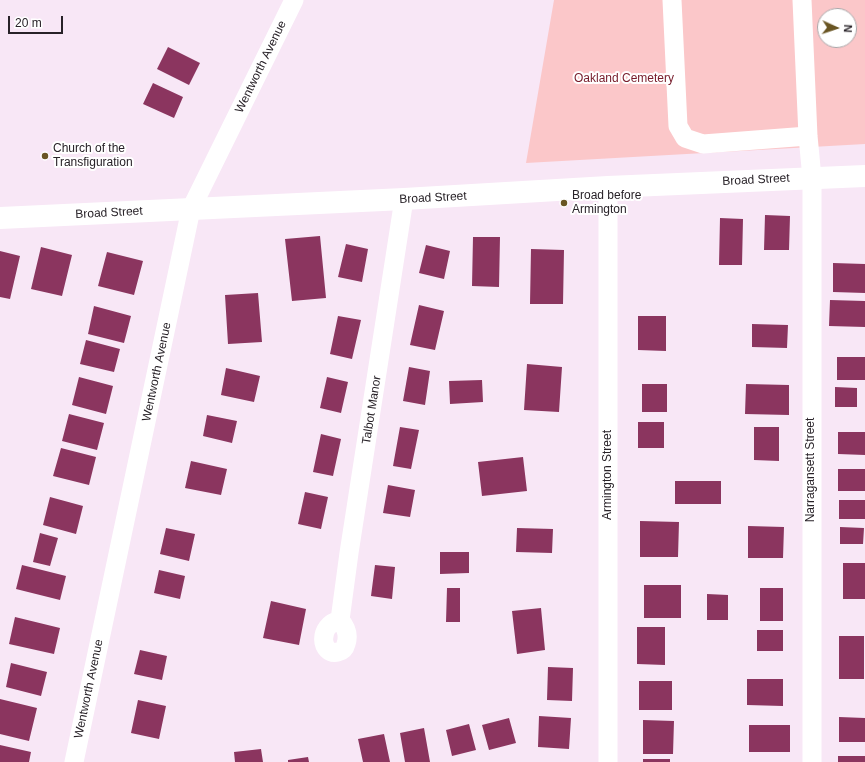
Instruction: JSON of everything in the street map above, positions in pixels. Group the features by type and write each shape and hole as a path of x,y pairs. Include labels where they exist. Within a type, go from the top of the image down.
{"main road":[{"name":"Broad Street","path":"0,218 404,199 608,187 865,176"}],"street":[{"name":"Wentworth Avenue","path":"74,762 191,209 294,0"},
{"path":"672,0 678,126 685,138 703,144 808,136"},
{"name":"Narragansett Street","path":"802,0 808,136 812,178 812,762"},
{"name":"Armington Street","path":"608,187 608,762"},
{"name":"Talbot Manor","path":"340,620 404,199"}],"green space":[{"name":"Oakland Cemetery","path":"554,0 865,0 865,144 526,163"}],"building":[{"path":"168,47 200,63 189,85 157,69"},
{"path":"153,83 183,97 174,118 143,104"},
{"path":"765,215 790,216 789,250 764,250"},
{"path":"720,218 743,219 742,265 719,265"},
{"path":"320,236 326,298 292,301 285,239"},
{"path":"473,237 500,237 499,287 472,286"},
{"path":"346,244 368,249 362,282 338,277"},
{"path":"426,245 450,251 444,279 419,273"},
{"path":"41,247 72,255 62,296 31,289"},
{"path":"531,249 564,250 563,304 530,304"},
{"path":"0,251 20,256 10,299 0,297"},
{"path":"107,252 143,261 134,295 98,286"},
{"path":"833,263 865,264 865,293 833,292"},
{"path":"258,293 262,342 228,344 225,295"},
{"path":"830,300 865,301 865,327 829,326"},
{"path":"419,305 444,311 435,350 410,345"},
{"path":"94,306 131,316 124,343 88,334"},
{"path":"338,316 361,320 352,359 330,354"},
{"path":"638,316 666,316 666,351 638,350"},
{"path":"752,324 788,325 787,348 752,347"},
{"path":"86,340 120,349 114,372 80,364"},
{"path":"837,357 865,357 865,380 837,380"},
{"path":"527,364 562,367 559,412 524,410"},
{"path":"409,367 430,371 425,405 403,401"},
{"path":"226,368 260,376 254,402 221,395"},
{"path":"79,377 113,386 106,414 72,405"},
{"path":"327,377 348,382 341,413 320,408"},
{"path":"482,380 483,402 450,404 449,381"},
{"path":"642,384 667,384 667,412 642,412"},
{"path":"746,384 789,385 789,415 745,414"},
{"path":"835,387 857,388 857,407 835,407"},
{"path":"69,414 104,423 97,450 62,441"},
{"path":"207,415 237,421 232,443 203,436"},
{"path":"638,422 664,422 664,448 638,448"},
{"path":"400,427 419,430 411,469 393,466"},
{"path":"754,427 779,427 779,461 754,460"},
{"path":"838,432 865,432 865,455 838,454"},
{"path":"321,434 341,439 333,476 313,472"},
{"path":"61,448 96,457 89,485 53,476"},
{"path":"523,457 527,491 482,496 478,462"},
{"path":"191,461 227,469 221,495 185,488"},
{"path":"838,469 865,469 865,491 838,491"},
{"path":"675,481 721,481 721,504 675,504"},
{"path":"388,485 415,490 410,517 383,513"},
{"path":"305,492 328,497 321,529 298,524"},
{"path":"50,497 83,506 76,534 43,525"},
{"path":"839,500 865,500 865,519 839,519"},
{"path":"640,521 679,522 678,557 640,557"},
{"path":"748,526 784,527 783,558 748,558"},
{"path":"840,527 864,528 863,544 840,544"},
{"path":"166,528 195,534 189,561 160,554"},
{"path":"517,528 553,529 552,553 516,552"},
{"path":"40,533 58,538 50,566 33,562"},
{"path":"440,552 469,552 469,573 440,574"},
{"path":"843,563 865,563 865,599 843,599"},
{"path":"22,565 66,576 60,600 16,589"},
{"path":"375,565 395,567 392,599 371,596"},
{"path":"159,570 185,576 180,599 154,593"},
{"path":"644,585 681,585 681,618 644,618"},
{"path":"447,588 460,588 460,622 446,622"},
{"path":"760,588 783,588 783,621 760,621"},
{"path":"707,594 728,595 728,620 707,620"},
{"path":"271,601 306,609 299,645 263,638"},
{"path":"541,608 545,650 517,654 512,611"},
{"path":"15,617 60,628 54,654 9,644"},
{"path":"637,627 665,627 665,665 637,664"},
{"path":"757,630 783,630 783,651 757,651"},
{"path":"839,636 864,636 864,679 839,679"},
{"path":"140,650 167,656 162,680 134,674"},
{"path":"11,663 47,672 41,696 6,687"},
{"path":"548,667 573,668 572,701 547,700"},
{"path":"747,679 783,679 783,706 747,705"},
{"path":"639,681 672,681 672,710 639,710"},
{"path":"0,699 37,708 29,741 0,734"},
{"path":"138,700 166,706 159,739 131,733"},
{"path":"539,716 571,718 569,749 538,747"},
{"path":"839,717 865,718 865,742 839,742"},
{"path":"509,718 516,743 489,750 482,725"},
{"path":"643,720 674,721 673,754 643,754"},
{"path":"469,724 476,750 452,756 446,730"},
{"path":"749,725 790,725 790,752 749,752"},
{"path":"424,728 430,762 405,762 400,733"},
{"path":"384,734 390,762 363,762 358,739"},
{"path":"0,745 31,752 29,762 0,762"},
{"path":"261,749 263,762 235,762 234,752"},
{"path":"838,756 865,756 865,762 838,762"},
{"path":"308,757 309,762 288,762 288,760"},
{"path":"643,759 670,759 670,762 643,762"}],"place":[{"name":"Church of the Transfiguration","path":"45,156"},
{"name":"Broad before Armington","path":"564,203"}]}
